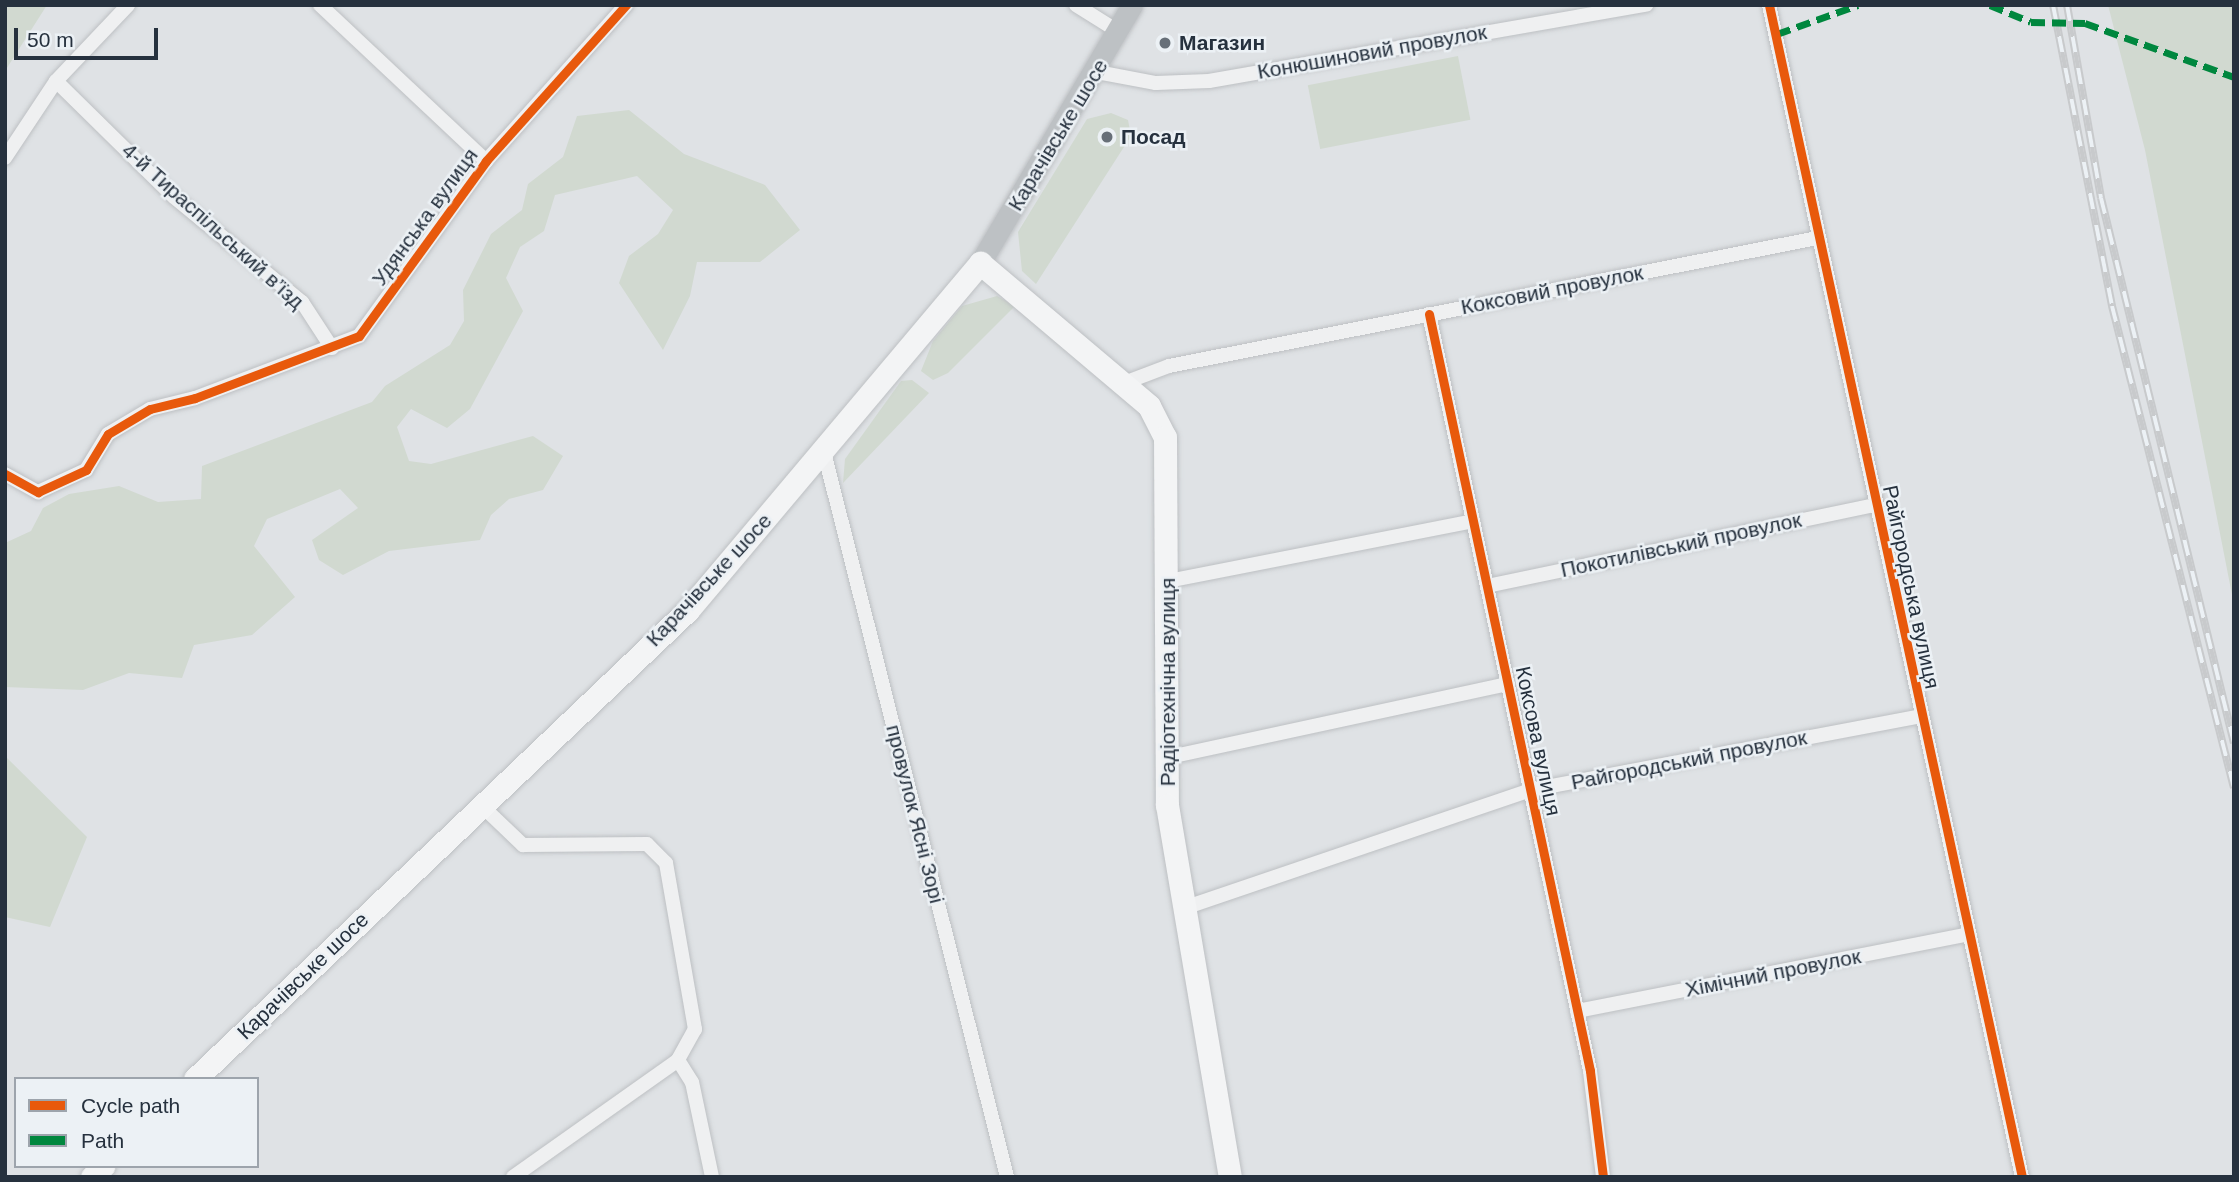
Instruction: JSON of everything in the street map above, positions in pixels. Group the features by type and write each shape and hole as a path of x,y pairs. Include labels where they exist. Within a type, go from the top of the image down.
{"main road":[{"name":"Карачівське шосе","path":"197,1077 688,610 981,263 1097,72 1132,5"},
{"name":"Радіотехнічна вулиця","path":"981,263 1149,406 1165,437 1168,581 1165,758 1181,909 1230,1177"}],"street":[{"path":"5,158 56,81 128,5"},
{"path":"320,5 486,161"},
{"path":"1076,5 1119,32"},
{"name":"Конюшиновий провулок","path":"1097,72 1156,83 1209,81 1646,5"},
{"name":"Райгородська вулиця","path":"1769,5 1817,238 2022,1177"},
{"name":"Удянська вулиця","path":"5,474 38,492 86,470 108,434 150,409 332,348 359,336 486,161 623,6"},
{"name":"4-й Тираспільський в’їзд","path":"56,81 174,197 302,302 332,348"},
{"name":"Коксовий провулок","path":"1124,383 1169,366 1817,238"},
{"name":"Коксова вулиця","path":"1429,314 1577,1011 1603,1177"},
{"name":"провулок Ясні Зорі","path":"824,452 1007,1177"},
{"name":"Покотилівський провулок","path":"1487,586 1875,505"},
{"path":"1168,581 1473,521"},
{"path":"1165,758 1508,684"},
{"name":"Райгородський провулок","path":"1181,909 1530,790 1922,716"},
{"path":"482,806 523,845 657,849 678,904 695,1028 678,1060 513,1177"},
{"name":"Хімічний провулок","path":"1577,1011 1969,934"},
{"path":"678,1060 692,1082 712,1177"}],"shaded area":[{"path":"5,5 47,5 5,71"},
{"path":"2108,5 2234,5 2234,605 2145,150"},
{"path":"1458,56 1470,120 1320,149 1308,85"},
{"path":"629,110 684,154 765,185 800,230 760,262 697,262 690,296 663,350 619,283 629,256 658,234 673,210 637,176 555,195 544,231 520,247 506,278 523,311 470,409 447,428 411,409 397,427 409,461 431,464 533,436 563,456 543,490 509,499 491,515 480,540 389,551 343,575 319,560 312,540 358,508 340,489 267,519 254,546 295,597 252,635 194,645 182,678 129,673 83,690 5,687 5,543 31,531 43,508 69,494 119,486 158,502 201,499 202,466 372,402 385,386 450,345 464,321 463,290 491,234 522,210 528,184 563,157 577,116"},
{"path":"1111,113 1128,120 1131,136 1036,284 1022,271 1018,232 1087,119"},
{"path":"997,296 1015,306 948,373 933,380 921,371 933,341 962,306"},
{"path":"912,380 929,393 843,483 845,459 901,381"},
{"path":"5,756 87,837 50,927 5,917"}],"railway":[{"path":"2053,5 2112,306 2234,788"},
{"path":"2067,5 2101,198 2234,743"}],"marked path":[{"path":"1777,34 1858,5"},
{"path":"1990,5 2031,22 2085,23 2234,77"}],"cycle path":[{"path":"5,474 38,492 86,470 108,434 150,409 195,398 359,336 486,161 626,5"},
{"path":"1769,5 2022,1177"},
{"path":"1429,314 1590,1071 1603,1177"}],"place":[{"name":"Магазин","path":"1165,43"},
{"name":"Посад","path":"1107,137"}]}
